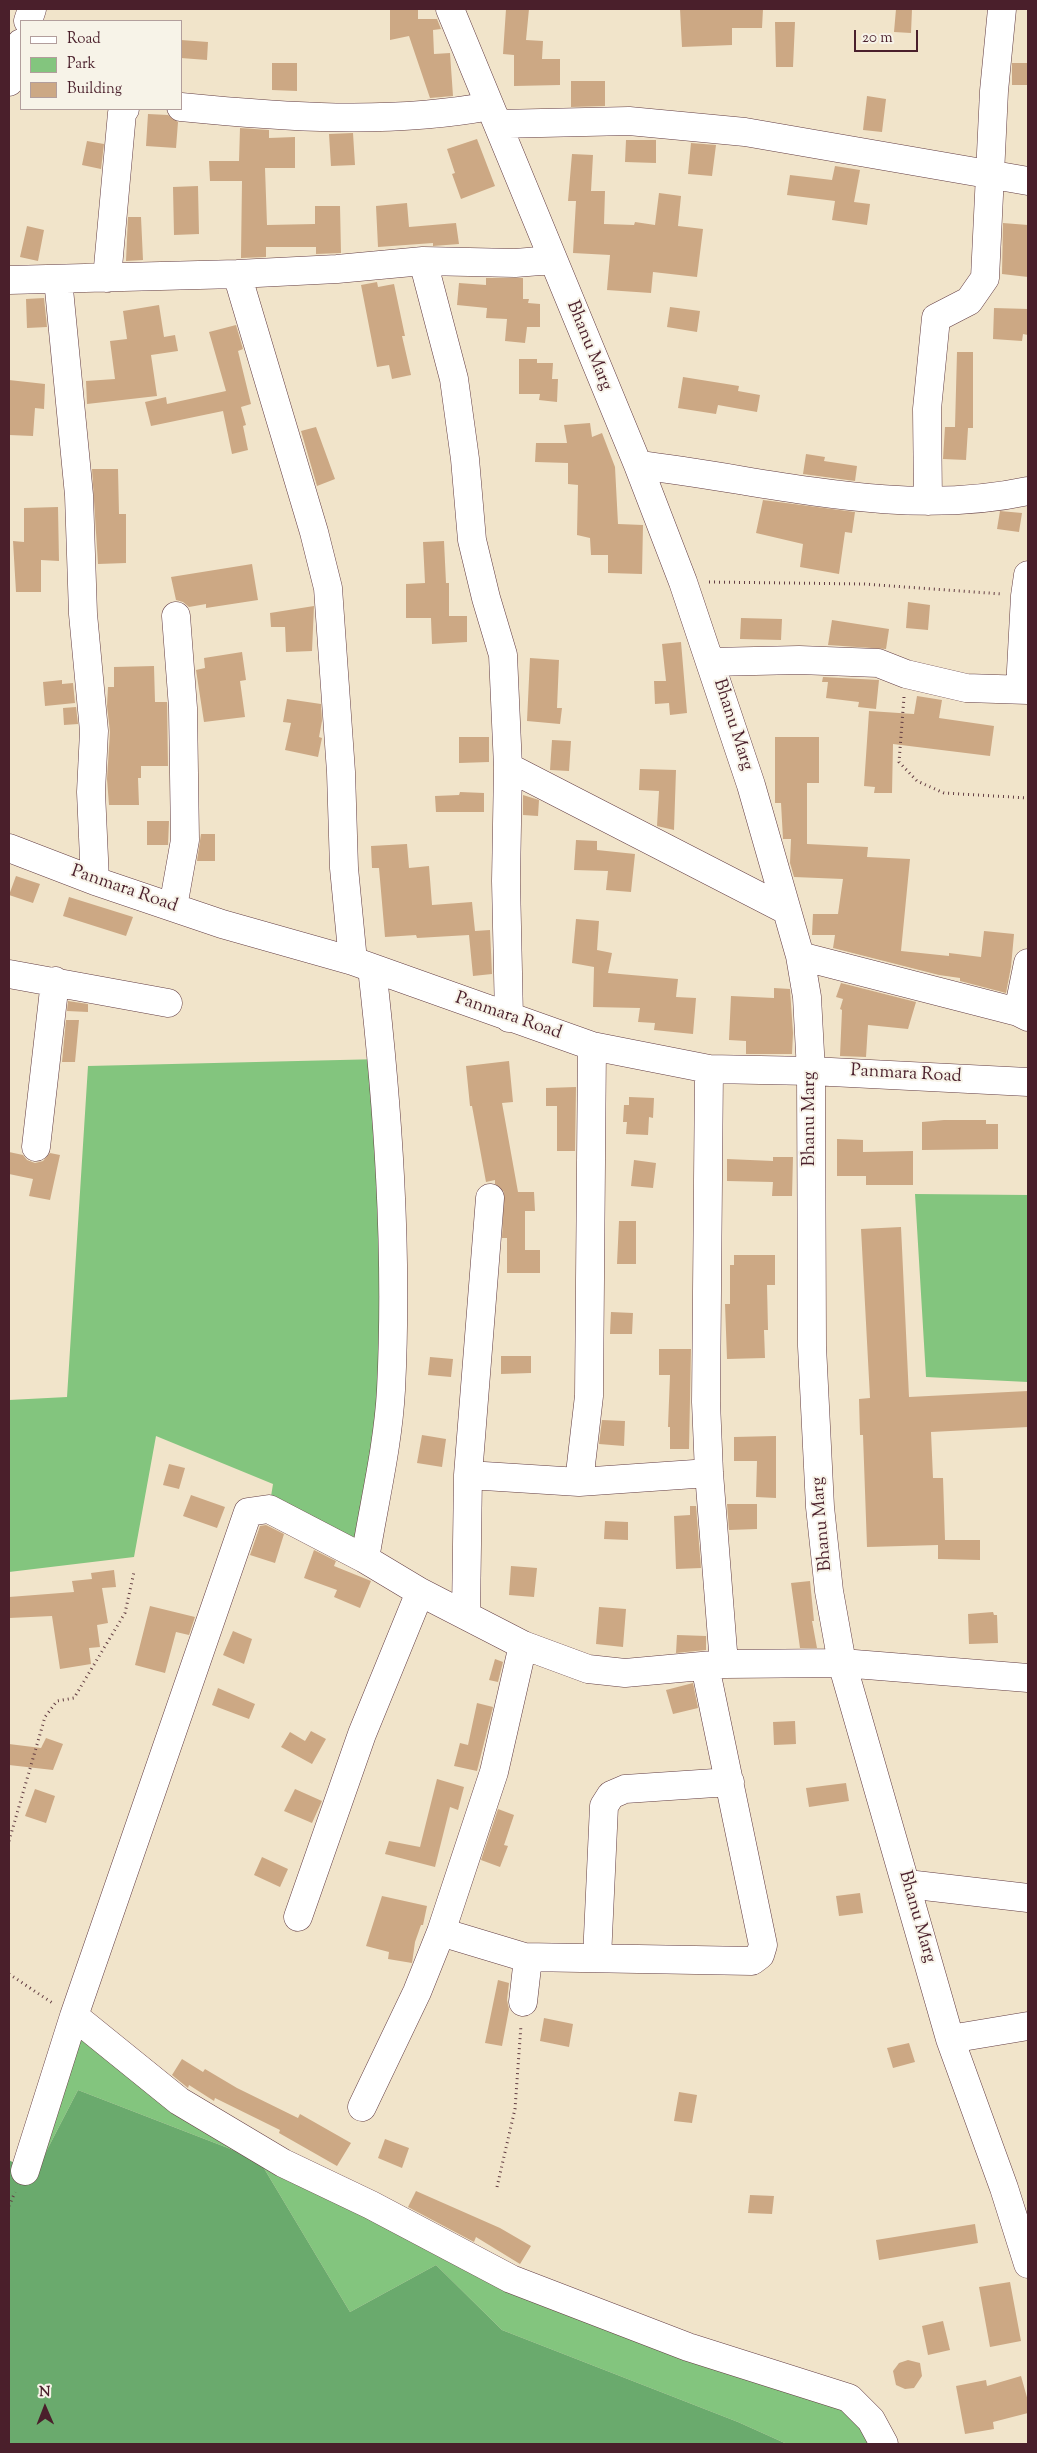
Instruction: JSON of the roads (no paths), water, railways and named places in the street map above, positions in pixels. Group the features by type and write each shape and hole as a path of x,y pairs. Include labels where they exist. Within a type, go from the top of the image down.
{"street":[{"name":"Bhanu Marg","path":"450,9 638,465 683,582 751,785 800,956 807,997 811,1070 812,1346 819,1497 829,1591 842,1664 907,1884 950,2039 1004,2188 1028,2264"},
{"path":"928,501 927,409 936,318 969,301 985,278 994,91 1002,9"},
{"path":"9,82 20,46"},
{"path":"182,107 250,114 334,117 494,115 629,121 745,132 1028,181"},
{"path":"107,278 122,113 124,110"},
{"path":"9,280 237,274 423,262 515,263 553,260"},
{"path":"423,262 454,379 465,459 472,540 486,598 503,655 508,767 506,881 509,1018"},
{"path":"237,274 314,532 328,588 341,772 344,868 362,964 390,1149 392,1249 391,1392 365,1559"},
{"path":"58,279 79,496 83,614 94,731 91,792 95,881"},
{"path":"638,465 862,498 928,501 991,499 1028,491"},
{"path":"711,662 799,660 878,663 906,674 966,688 1024,690 1026,585"},
{"path":"172,907 185,840 183,708 176,616"},
{"path":"508,767 786,910"},
{"name":"Panmara Road","path":"9,848 95,881 222,924 362,964 592,1046 709,1069 811,1070 1028,1082"},
{"path":"800,956 1023,1014 1028,967"},
{"path":"9,974 168,1003"},
{"path":"36,1148 55,981"},
{"path":"579,1482 589,1396 592,1046"},
{"path":"441,1932 524,1957 752,1961 760,1955 764,1945 730,1782 715,1665 706,1402 709,1069"},
{"path":"466,1614 468,1475 490,1198"},
{"path":"468,1475 579,1482 709,1472"},
{"path":"25,2171 74,2016 248,1512 269,1509 365,1559 420,1592 523,1644 588,1669 625,1673 715,1665 842,1664 1028,1678"},
{"path":"298,1917 362,1734 420,1592"},
{"path":"362,2107 417,1992 441,1932 494,1772 523,1644"},
{"path":"598,1958 604,1806 611,1795 625,1789 730,1782"},
{"path":"907,1884 1028,1898"},
{"path":"523,2002 527,1967 524,1957"},
{"path":"74,2016 179,2101 283,2163 371,2205 511,2279 688,2347 849,2398 871,2420 884,2444"},
{"path":"950,2039 1028,2026"}]}
